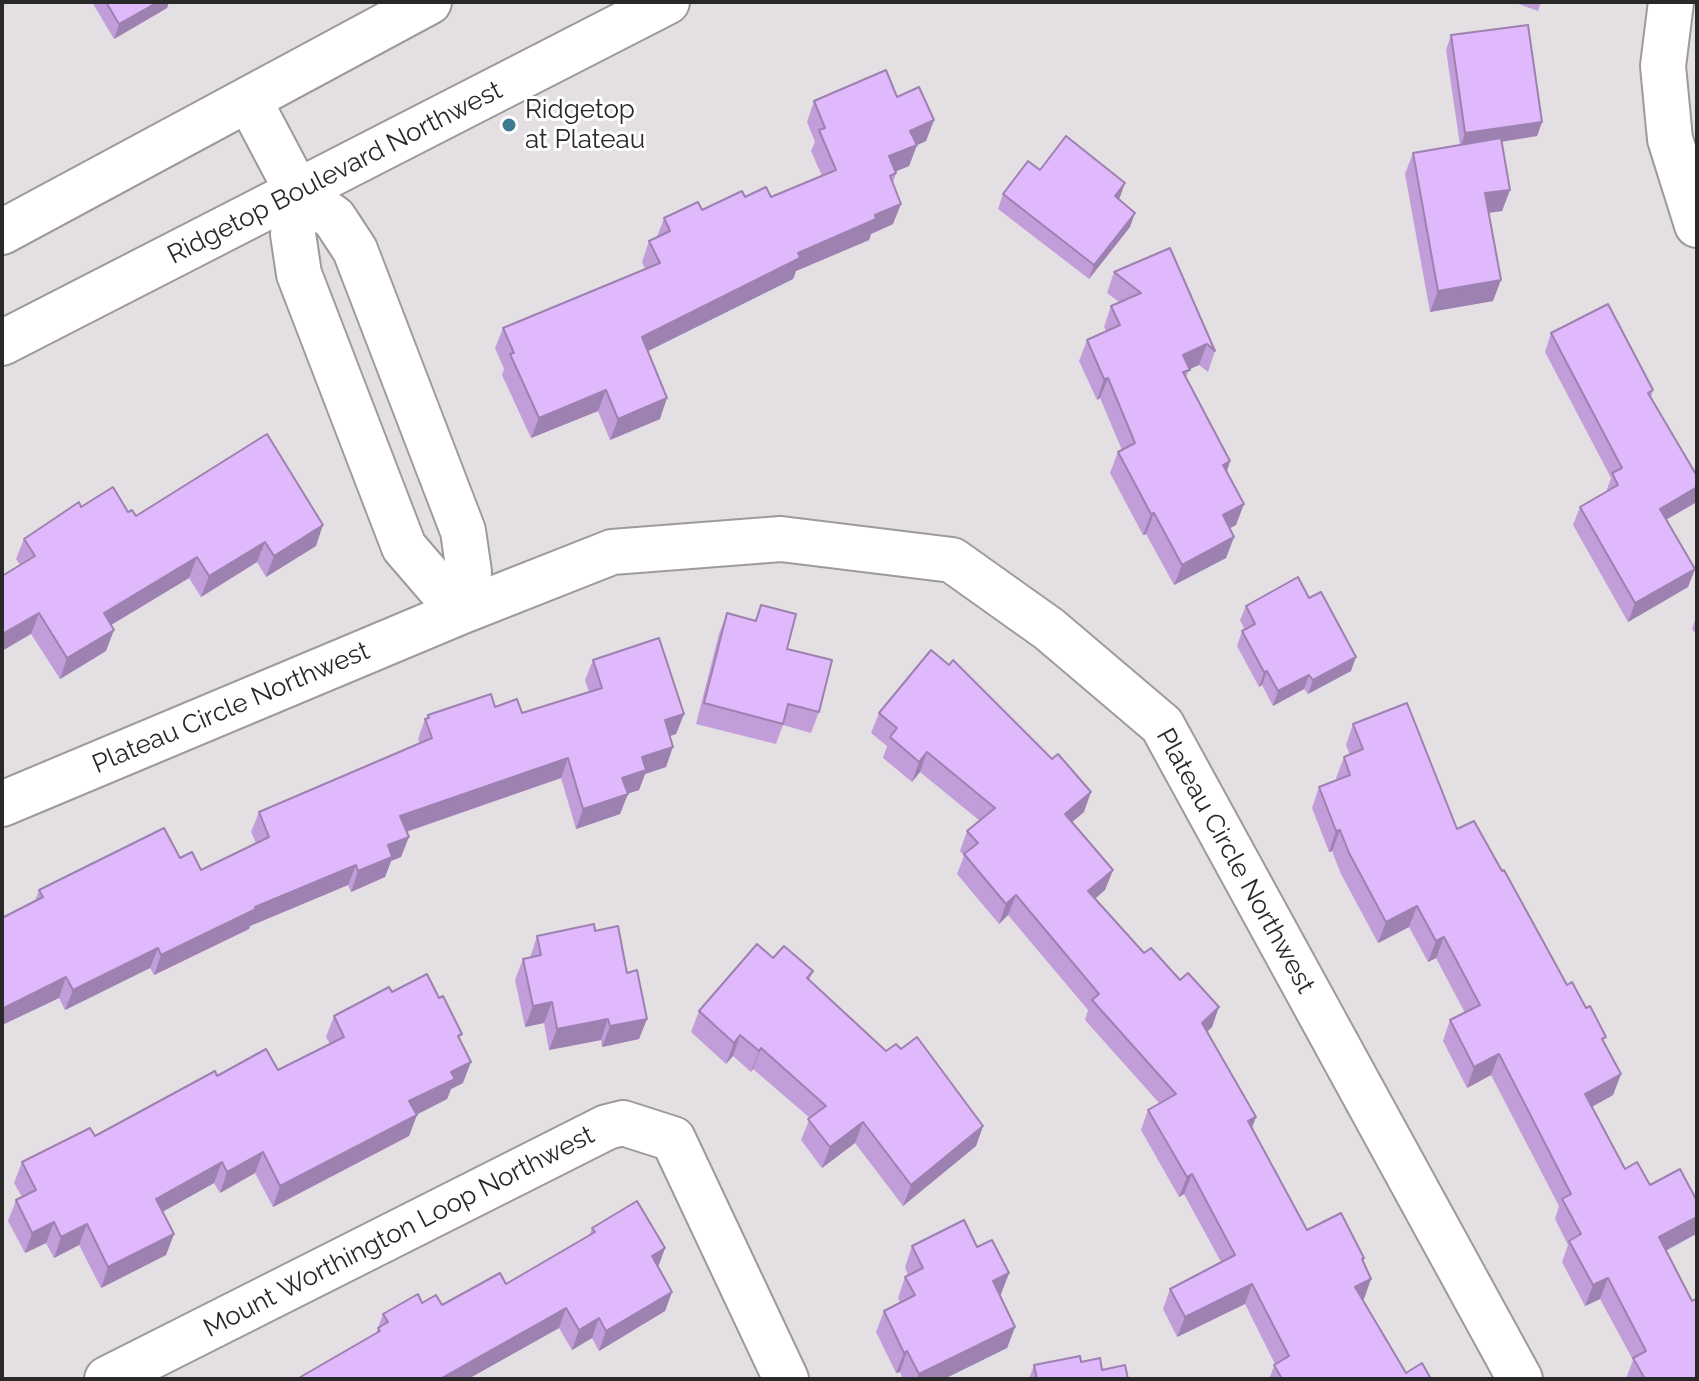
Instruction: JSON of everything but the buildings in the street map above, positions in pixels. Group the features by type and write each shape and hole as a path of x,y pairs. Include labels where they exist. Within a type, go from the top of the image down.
{"street":[{"path":"2,232 429,2"},
{"name":"Ridgetop Boulevard Northwest","path":"2,343 667,2"},
{"path":"1671,2 1663,66 1670,139 1697,225"},
{"path":"249,100 298,193 334,218 355,250 463,531 469,572 460,612"},
{"path":"298,193 293,234 299,274 404,547 460,612"},
{"name":"Plateau Circle Northwest","path":"2,804 460,612 612,552 781,539 952,560 1049,629 1162,725 1520,1379"},
{"name":"Mount Worthington Loop Northwest","path":"107,1379 607,1127 623,1123 673,1139 786,1379"}],"place":[{"name":"Ridgetop at Plateau","path":"509,125"}]}
